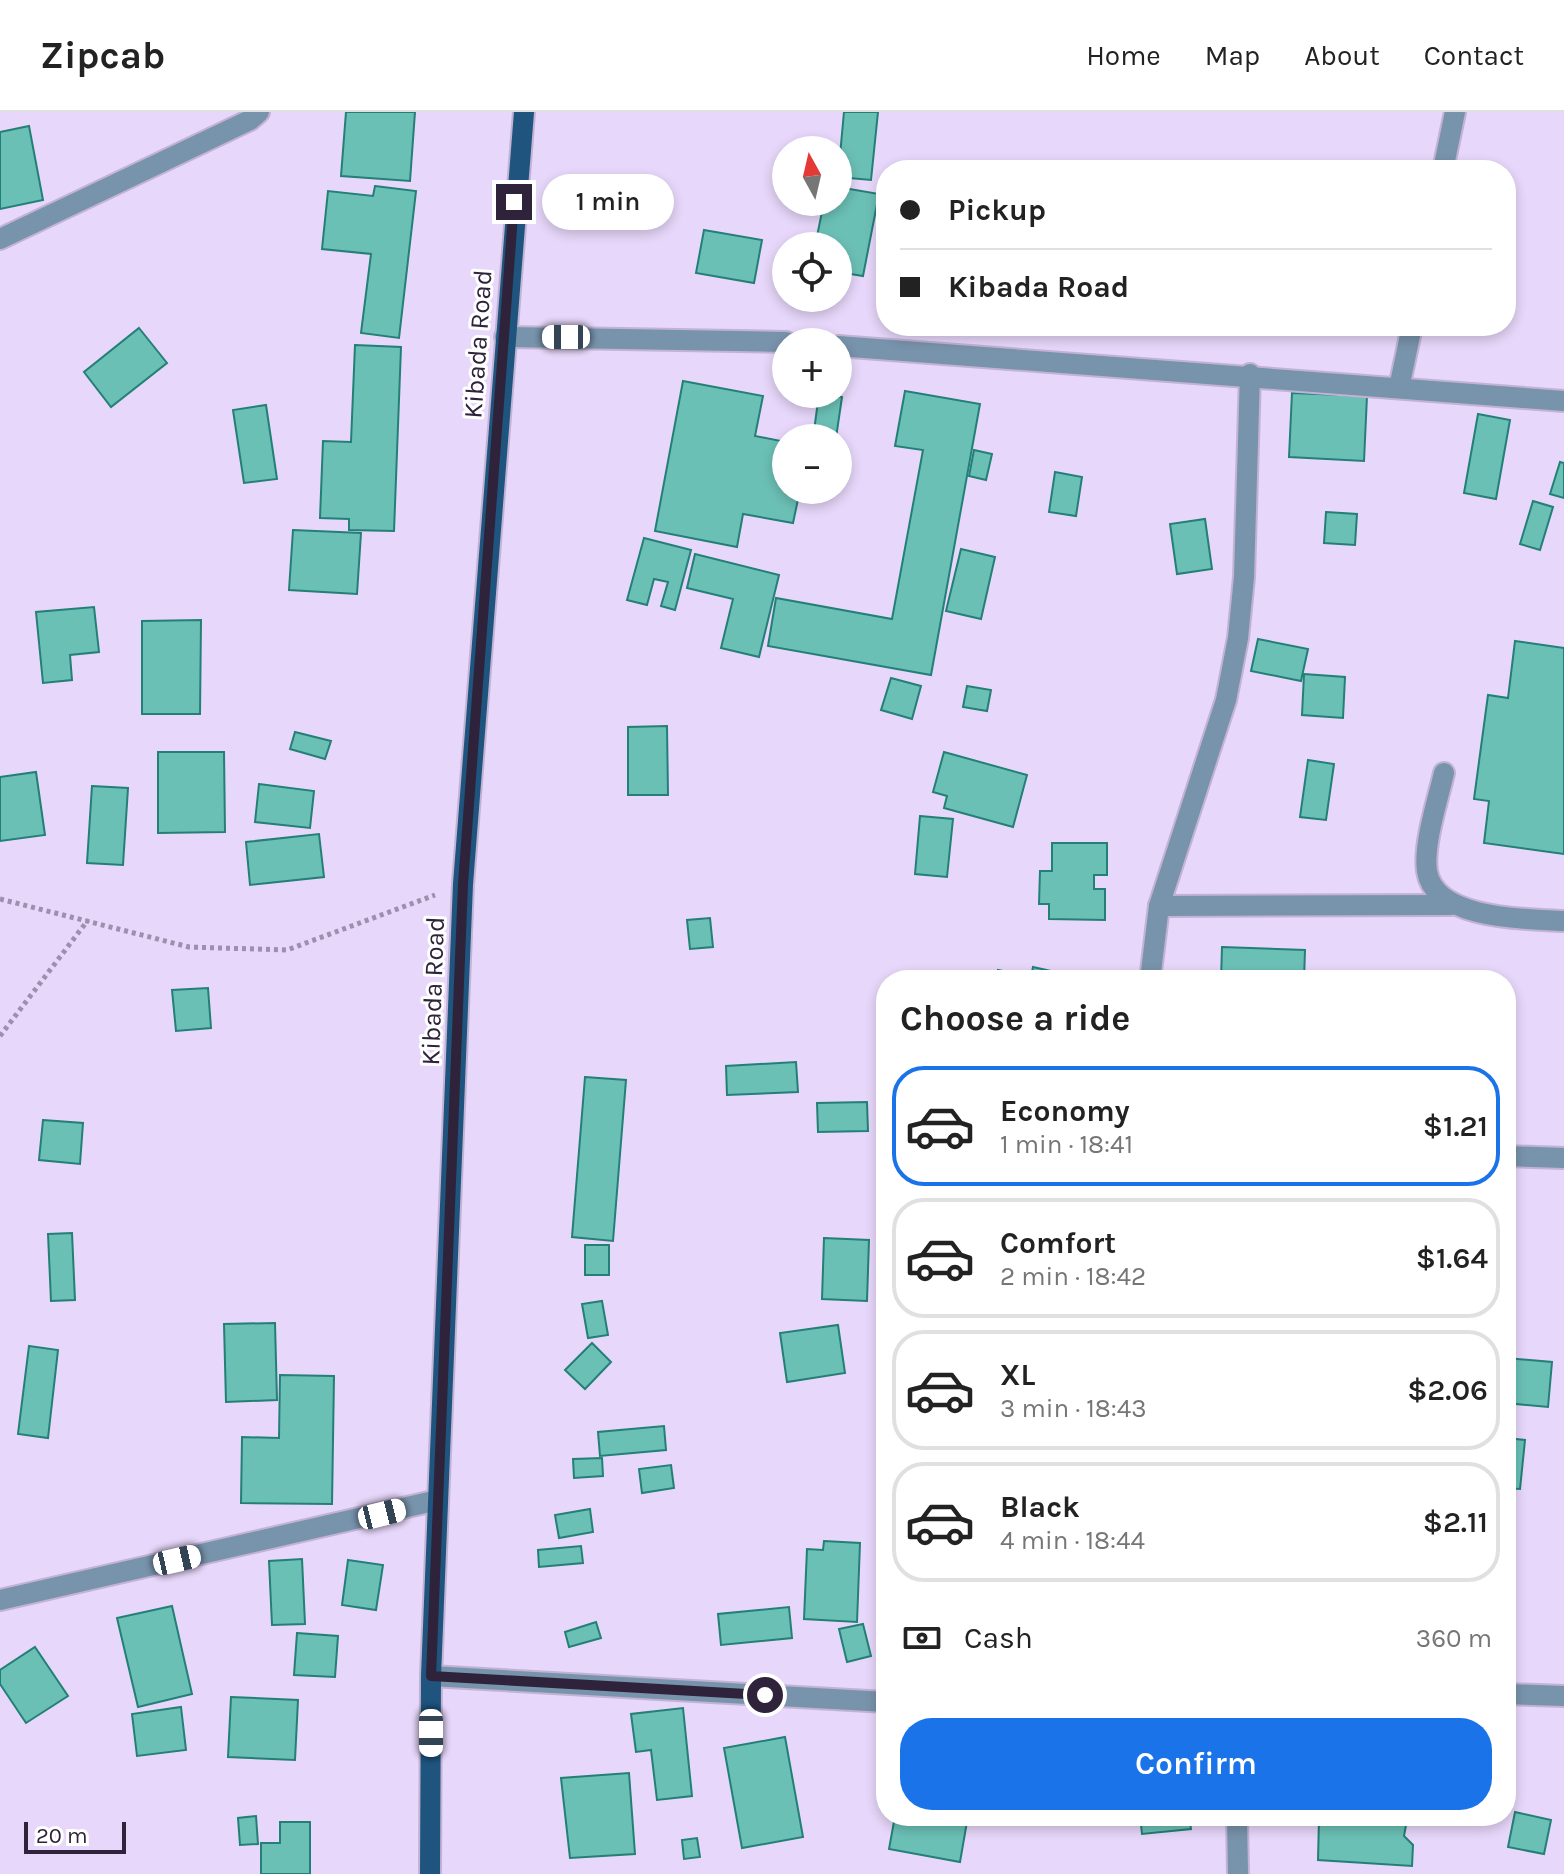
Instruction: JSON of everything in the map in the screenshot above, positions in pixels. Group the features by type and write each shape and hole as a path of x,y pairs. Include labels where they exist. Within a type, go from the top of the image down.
{"main road":[{"name":"Kibada Road","path":"430,1874 431,1676 463,884 524,112"}],"street":[{"path":"0,239 250,120 259,112"},
{"path":"1445,160 1455,112"},
{"path":"1399,388 1410,336"},
{"path":"505,337 772,342"},
{"path":"852,347 1250,374 1564,401"},
{"path":"1151,970 1159,906 1226,700 1238,638 1244,577 1250,374"},
{"path":"1444,773 1427,873 1431,884 1451,905"},
{"path":"1159,906 1451,905 1512,918 1564,921"},
{"path":"1516,1156 1564,1158"},
{"path":"0,1600 438,1500"},
{"path":"431,1676 876,1701"},
{"path":"1516,1694 1564,1696"},
{"path":"1237,1826 1238,1874"}],"path":[{"path":"0,899 189,947 287,950 463,884"},
{"path":"0,1036 88,920"}],"building":[{"path":"346,112 415,112 410,181 341,176"},
{"path":"844,112 878,112 871,180 852,178 852,136 842,136"},
{"path":"29,126 43,200 0,209 0,132"},
{"path":"375,186 416,191 399,338 361,333 371,254 322,249 328,191 373,196"},
{"path":"852,189 876,193 876,209 863,276 852,274 852,232 818,232 821,216 852,216"},
{"path":"704,230 762,240 754,283 696,273"},
{"path":"139,328 167,363 111,407 84,372"},
{"path":"355,345 401,347 394,531 349,530 349,519 320,518 323,441 351,442"},
{"path":"683,381 763,396 755,436 772,439 772,504 797,504 793,523 743,514 737,547 655,531"},
{"path":"905,391 980,404 931,675 768,646 776,598 892,619 923,450 895,446"},
{"path":"1292,393 1367,396 1364,461 1289,457"},
{"path":"266,405 277,479 244,483 233,410"},
{"path":"817,408 840,408 838,424 815,424"},
{"path":"1478,414 1510,420 1496,499 1464,493"},
{"path":"974,450 992,454 986,480 969,476"},
{"path":"1560,462 1564,463 1564,498 1550,494"},
{"path":"1055,472 1082,477 1076,516 1049,512"},
{"path":"1533,501 1553,507 1540,550 1520,544"},
{"path":"1326,512 1357,514 1355,545 1324,543"},
{"path":"1205,519 1212,569 1177,574 1170,524"},
{"path":"293,530 361,533 357,594 289,590"},
{"path":"644,538 691,550 675,610 661,606 668,582 654,579 647,605 627,600"},
{"path":"961,549 995,557 981,619 946,611"},
{"path":"695,554 779,575 759,657 721,648 733,599 687,588"},
{"path":"94,607 99,652 70,655 72,680 43,683 36,612"},
{"path":"201,620 200,714 142,714 142,621"},
{"path":"1258,639 1308,649 1301,681 1251,671"},
{"path":"1515,641 1564,648 1564,854 1484,843 1489,801 1474,799 1488,695 1508,698"},
{"path":"1304,674 1345,677 1343,718 1302,715"},
{"path":"891,678 921,686 912,719 881,710"},
{"path":"967,686 991,690 987,711 963,707"},
{"path":"667,726 668,795 628,795 628,727"},
{"path":"295,732 331,741 325,759 290,749"},
{"path":"158,752 224,752 225,832 158,833"},
{"path":"944,752 1027,775 1013,827 944,808 947,796 933,792"},
{"path":"1308,760 1334,764 1326,820 1300,817"},
{"path":"36,772 45,835 0,841 0,777"},
{"path":"259,784 314,791 310,828 255,822"},
{"path":"92,786 128,788 123,865 87,863"},
{"path":"920,816 953,819 947,877 915,874"},
{"path":"319,834 324,877 250,885 246,842"},
{"path":"1052,843 1107,843 1107,875 1094,875 1094,889 1105,889 1105,920 1049,919 1049,904 1039,904 1040,871 1052,871"},
{"path":"710,918 713,947 690,949 687,920"},
{"path":"1222,947 1305,950 1304,970 1221,970"},
{"path":"208,988 211,1028 176,1031 172,990"},
{"path":"796,1062 798,1092 727,1095 726,1066"},
{"path":"585,1077 626,1080 613,1241 572,1237"},
{"path":"867,1102 868,1131 818,1132 817,1103"},
{"path":"43,1120 83,1123 80,1164 39,1160"},
{"path":"72,1233 75,1300 51,1301 48,1234"},
{"path":"824,1238 869,1240 867,1301 822,1299"},
{"path":"585,1245 609,1245 609,1275 585,1275"},
{"path":"602,1301 608,1335 588,1338 582,1304"},
{"path":"275,1323 277,1400 226,1402 224,1324"},
{"path":"838,1325 845,1373 787,1382 780,1333"},
{"path":"592,1343 611,1362 585,1389 565,1370"},
{"path":"29,1346 58,1350 48,1438 18,1434"},
{"path":"1516,1359 1552,1362 1548,1407 1516,1404"},
{"path":"280,1375 334,1376 332,1504 241,1503 242,1437 279,1438"},
{"path":"664,1426 666,1450 600,1456 598,1432"},
{"path":"1516,1439 1525,1440 1520,1489 1516,1489"},
{"path":"602,1458 603,1476 574,1478 573,1459"},
{"path":"671,1465 674,1488 642,1493 639,1469"},
{"path":"590,1509 593,1532 559,1538 555,1515"},
{"path":"824,1541 860,1543 857,1622 804,1619 807,1549 823,1550"},
{"path":"581,1546 583,1563 539,1567 538,1550"},
{"path":"302,1559 305,1624 272,1625 269,1561"},
{"path":"348,1560 383,1565 376,1610 342,1605"},
{"path":"172,1606 192,1694 138,1707 117,1618"},
{"path":"789,1607 792,1638 721,1645 718,1614"},
{"path":"596,1622 601,1638 569,1647 565,1632"},
{"path":"863,1624 871,1656 847,1662 839,1629"},
{"path":"297,1633 338,1636 335,1677 294,1675"},
{"path":"35,1647 68,1696 26,1723 0,1684 0,1670"},
{"path":"231,1697 298,1700 295,1760 228,1757"},
{"path":"181,1707 186,1750 137,1756 132,1714"},
{"path":"683,1708 692,1796 657,1800 651,1750 636,1752 631,1714"},
{"path":"785,1737 803,1837 742,1848 724,1748"},
{"path":"629,1773 635,1854 570,1858 561,1778"},
{"path":"1516,1812 1551,1820 1544,1854 1508,1847 1512,1826 1516,1826"},
{"path":"256,1816 258,1844 240,1845 238,1818"},
{"path":"280,1822 310,1822 310,1874 261,1874 261,1843 280,1843"},
{"path":"893,1826 966,1826 960,1862 889,1849"},
{"path":"1141,1826 1191,1826 1191,1829 1142,1834"},
{"path":"1319,1826 1406,1826 1404,1836 1413,1845 1412,1866 1318,1860"},
{"path":"697,1838 700,1857 684,1859 682,1840"}],"route":[{"path":"514,202 463,884 431,1676 765,1695"}]}
